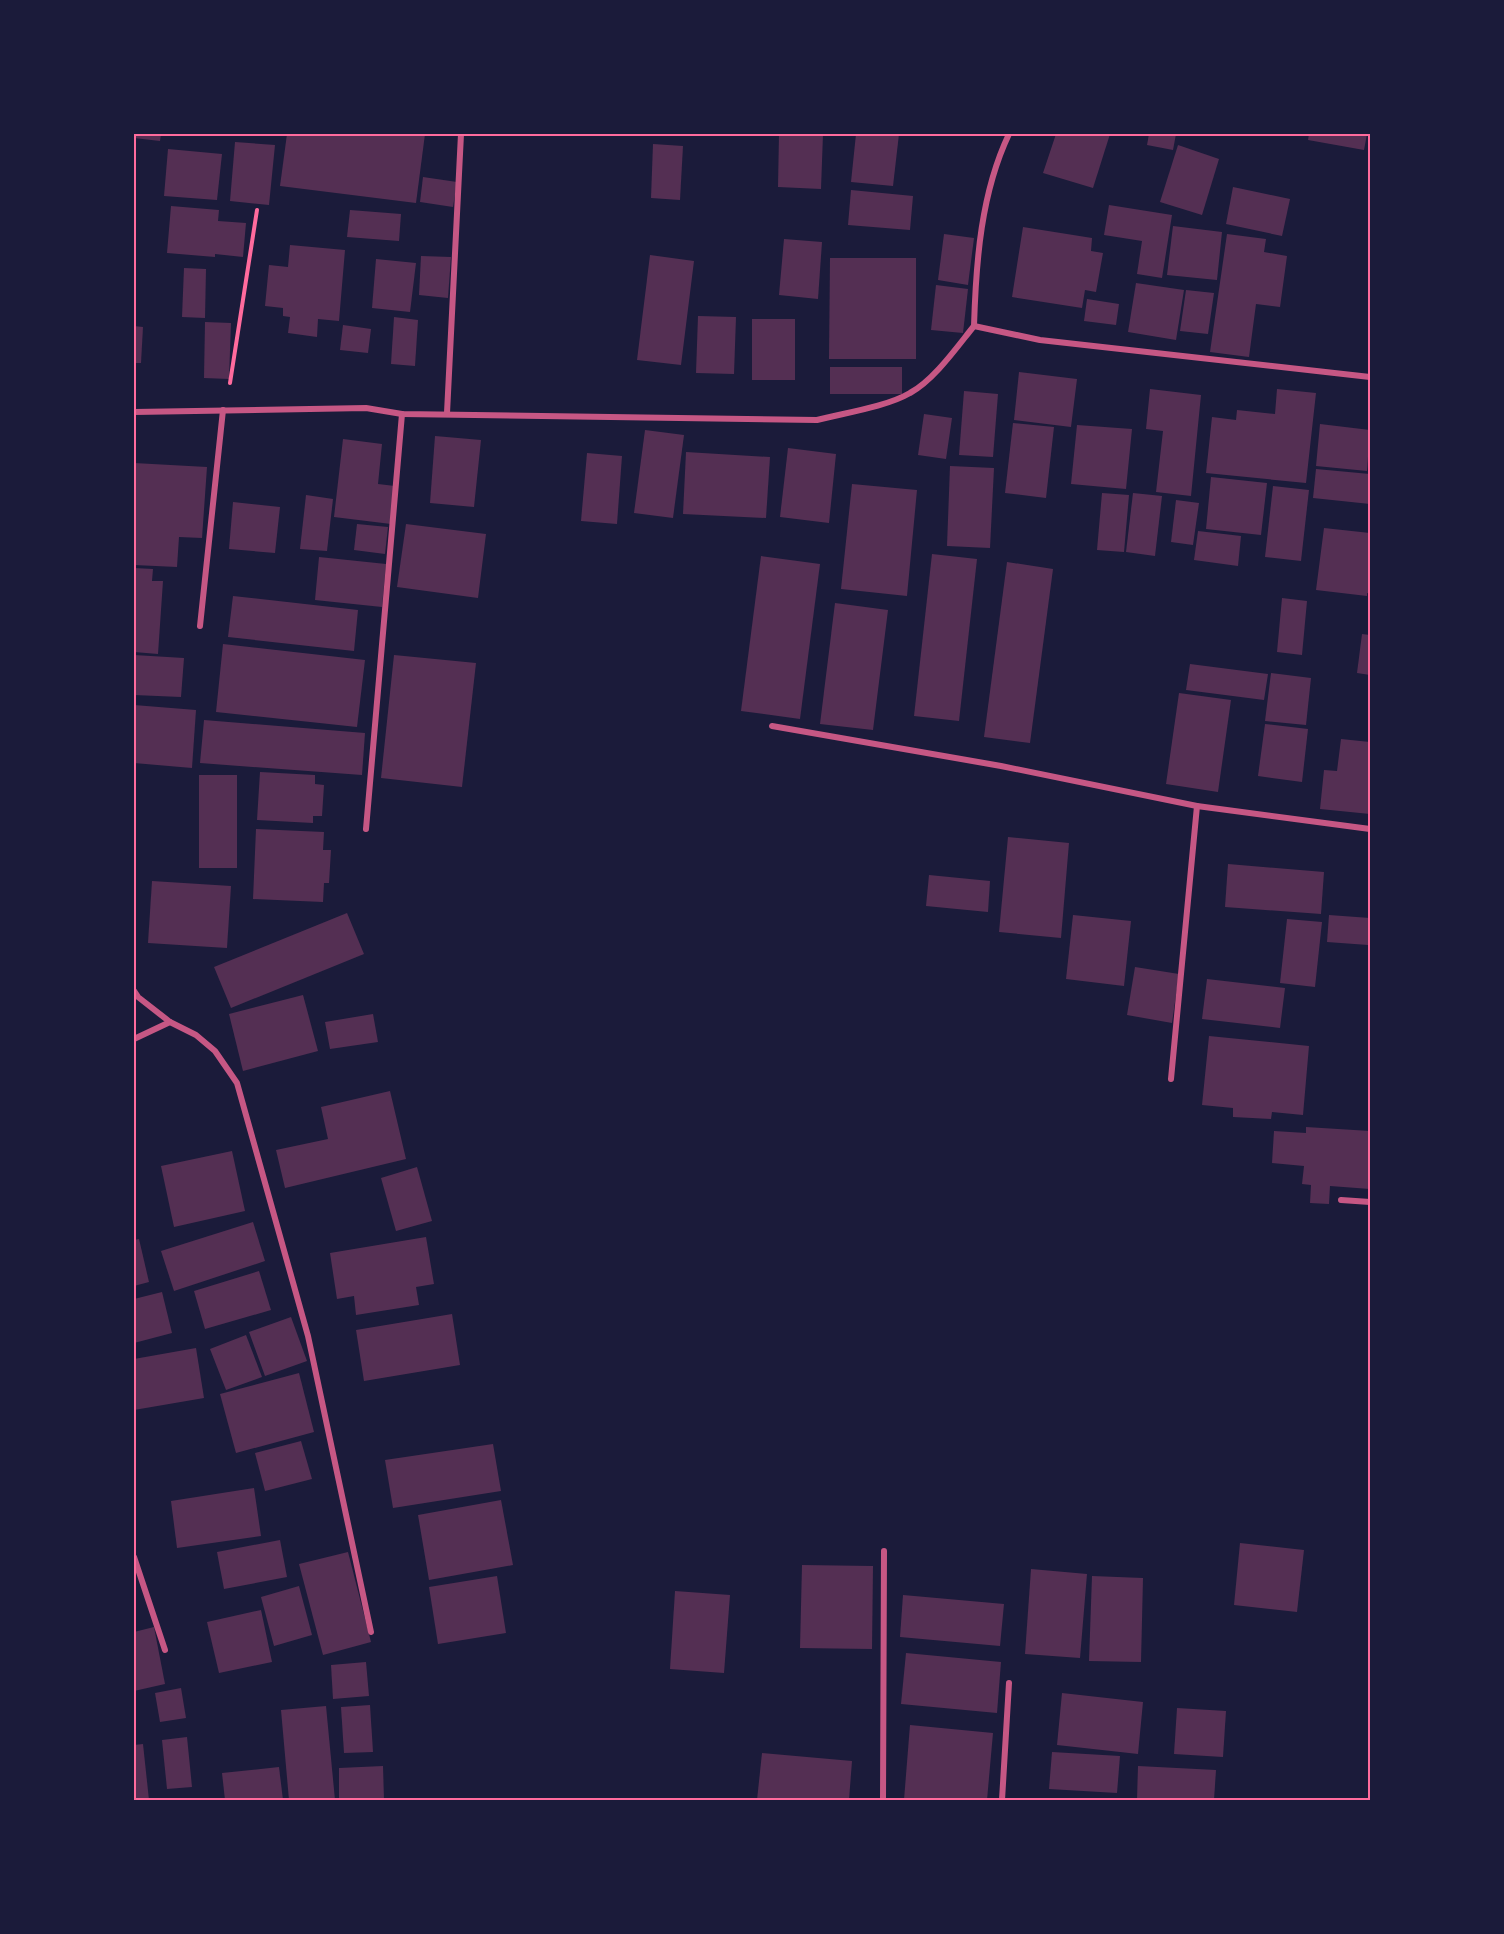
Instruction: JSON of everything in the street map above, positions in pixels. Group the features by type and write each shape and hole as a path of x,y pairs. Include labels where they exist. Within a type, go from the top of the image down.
{"street":[{"path":"447,414 461,134"},
{"path":"134,412 366,408 402,414 817,420 876,405 911,393 940,368 974,326 976,279 986,203 997,159 1009,134"},
{"path":"974,326 1040,340 1371,377"},
{"path":"200,626 223,410"},
{"path":"366,829 402,414"},
{"path":"772,726 1001,766 1197,806 1371,829"},
{"path":"1171,1079 1197,806"},
{"path":"134,991 138,997 170,1022 196,1035 215,1051 237,1083 308,1336 371,1632"},
{"path":"134,1039 170,1022"},
{"path":"1341,1200 1371,1202"},
{"path":"883,1800 885,1771 884,1551"},
{"path":"134,1557 165,1650"},
{"path":"1002,1800 1009,1683"}],"path":[{"path":"223,410 231,375 257,210"}],"building":[{"path":"134,134 161,134 160,141 134,138"},
{"path":"287,134 425,134 416,203 280,186"},
{"path":"779,134 823,134 821,189 778,187"},
{"path":"856,134 899,134 893,186 851,182"},
{"path":"1056,134 1110,134 1093,188 1043,173"},
{"path":"1149,134 1176,134 1173,150 1147,145"},
{"path":"1309,134 1367,134 1364,150 1308,140"},
{"path":"235,142 275,145 269,205 230,201"},
{"path":"653,144 683,146 680,200 651,198"},
{"path":"1178,145 1219,159 1202,215 1160,202"},
{"path":"168,149 222,154 217,200 164,196"},
{"path":"423,177 457,182 453,207 420,202"},
{"path":"1233,187 1290,199 1282,236 1226,224"},
{"path":"851,190 913,196 910,230 848,225"},
{"path":"1109,205 1172,215 1162,278 1137,274 1142,241 1104,235"},
{"path":"171,206 219,210 218,221 246,223 243,257 167,253"},
{"path":"350,210 401,214 399,241 347,237"},
{"path":"1173,226 1222,232 1217,280 1167,275"},
{"path":"1023,227 1092,238 1091,251 1103,253 1096,292 1085,290 1082,308 1012,297"},
{"path":"944,234 974,238 968,285 938,280"},
{"path":"1227,234 1266,239 1264,252 1287,256 1280,307 1256,304 1249,357 1210,352"},
{"path":"784,239 822,242 818,299 779,295"},
{"path":"290,245 345,250 339,321 318,319 317,337 288,333 290,317 283,316 283,308 265,306 269,265 288,267"},
{"path":"650,255 694,261 681,365 637,360"},
{"path":"421,256 451,257 448,298 419,295"},
{"path":"830,258 916,258 916,359 829,359"},
{"path":"376,259 416,263 410,312 372,308"},
{"path":"184,268 206,269 205,318 182,317"},
{"path":"1136,283 1184,290 1176,340 1128,332"},
{"path":"936,285 968,289 963,333 931,330"},
{"path":"1186,290 1214,293 1208,334 1180,331"},
{"path":"1087,299 1119,304 1116,325 1084,321"},
{"path":"698,316 736,317 734,374 696,373"},
{"path":"394,317 418,320 415,366 391,364"},
{"path":"752,319 795,319 795,380 752,380"},
{"path":"205,322 231,323 229,379 204,378"},
{"path":"343,325 371,329 368,353 340,350"},
{"path":"134,326 143,327 141,363 134,363"},
{"path":"830,367 902,367 902,394 830,394"},
{"path":"1019,372 1077,379 1071,427 1014,420"},
{"path":"1150,389 1201,395 1191,496 1156,492 1163,431 1146,429"},
{"path":"1277,389 1316,393 1306,483 1206,473 1212,417 1236,420 1237,410 1275,414"},
{"path":"964,391 998,394 993,457 959,455"},
{"path":"924,414 952,418 946,459 918,455"},
{"path":"1013,423 1054,427 1046,498 1005,493"},
{"path":"1320,424 1370,430 1367,471 1316,466"},
{"path":"1077,425 1132,429 1126,489 1071,484"},
{"path":"645,430 684,435 673,518 634,513"},
{"path":"435,436 481,440 474,507 430,503"},
{"path":"343,439 382,444 378,484 395,486 391,524 334,517"},
{"path":"788,448 836,454 829,523 780,517"},
{"path":"686,452 770,457 766,518 683,514"},
{"path":"587,453 622,456 617,524 581,521"},
{"path":"134,463 207,467 202,538 179,537 177,567 134,565"},
{"path":"950,466 994,468 990,548 947,546"},
{"path":"1316,469 1370,474 1370,504 1313,498"},
{"path":"1211,477 1267,483 1261,535 1206,529"},
{"path":"852,484 917,490 907,596 841,589"},
{"path":"1273,486 1309,490 1301,561 1265,557"},
{"path":"1102,493 1129,495 1124,552 1097,550"},
{"path":"1133,493 1162,496 1155,556 1126,552"},
{"path":"306,495 333,499 327,551 300,549"},
{"path":"1176,500 1199,503 1193,545 1171,542"},
{"path":"233,502 280,507 275,553 229,549"},
{"path":"357,524 388,527 385,554 354,550"},
{"path":"406,524 486,534 478,598 397,587"},
{"path":"1324,528 1370,533 1370,594 1367,593 1367,596 1316,590"},
{"path":"1198,531 1241,536 1238,566 1194,560"},
{"path":"932,554 977,559 959,721 914,716"},
{"path":"761,556 820,564 800,719 741,711"},
{"path":"319,557 386,564 382,607 315,600"},
{"path":"1007,562 1053,569 1030,743 984,737"},
{"path":"134,568 153,569 152,581 163,581 158,654 134,652"},
{"path":"233,596 358,610 354,651 228,637"},
{"path":"1282,598 1307,601 1302,655 1277,652"},
{"path":"835,603 888,610 873,730 820,724"},
{"path":"1362,634 1370,635 1370,675 1357,673"},
{"path":"223,644 365,660 357,727 216,712"},
{"path":"134,655 184,658 181,697 134,695"},
{"path":"394,655 476,663 462,787 381,778"},
{"path":"1190,664 1268,674 1264,700 1186,690"},
{"path":"1271,673 1311,678 1306,725 1265,721"},
{"path":"1179,693 1231,700 1218,792 1166,784"},
{"path":"134,705 196,710 192,768 134,763"},
{"path":"204,720 365,733 362,775 200,763"},
{"path":"1265,724 1308,729 1302,782 1258,776"},
{"path":"1341,739 1370,742 1370,814 1320,809 1324,770 1337,771"},
{"path":"260,772 315,775 315,784 324,785 322,816 313,816 313,823 257,820"},
{"path":"199,775 237,775 237,868 199,868"},
{"path":"256,829 324,832 323,850 331,850 329,883 324,883 323,902 253,899"},
{"path":"1008,837 1069,843 1061,938 999,932"},
{"path":"1228,864 1324,872 1321,914 1225,907"},
{"path":"929,875 990,881 988,912 926,906"},
{"path":"152,881 231,886 227,948 148,943"},
{"path":"347,913 364,954 231,1008 214,967"},
{"path":"1073,915 1131,921 1124,986 1066,979"},
{"path":"1329,915 1370,918 1368,945 1327,942"},
{"path":"1287,919 1322,922 1315,987 1280,983"},
{"path":"1135,967 1179,974 1172,1023 1127,1015"},
{"path":"1207,979 1285,988 1280,1028 1202,1019"},
{"path":"303,995 318,1051 243,1071 229,1014"},
{"path":"373,1014 378,1042 330,1049 325,1022"},
{"path":"1209,1036 1309,1046 1303,1115 1272,1112 1271,1119 1233,1117 1233,1108 1202,1105"},
{"path":"390,1091 406,1159 285,1188 276,1150 328,1139 321,1107"},
{"path":"1306,1127 1370,1131 1370,1189 1330,1186 1329,1204 1310,1203 1311,1185 1302,1184 1304,1166 1272,1163 1274,1131 1306,1133"},
{"path":"232,1151 245,1211 174,1227 161,1166"},
{"path":"417,1167 432,1221 396,1231 381,1178"},
{"path":"253,1222 265,1261 174,1291 161,1251"},
{"path":"426,1237 434,1284 416,1287 419,1305 356,1315 354,1296 337,1299 330,1253"},
{"path":"139,1239 149,1282 134,1286 134,1240"},
{"path":"259,1271 271,1310 205,1329 194,1291"},
{"path":"162,1292 172,1333 134,1343 134,1299"},
{"path":"452,1314 460,1365 364,1381 356,1330"},
{"path":"291,1317 307,1361 265,1376 249,1332"},
{"path":"246,1335 262,1377 226,1390 210,1349"},
{"path":"196,1348 204,1398 134,1410 134,1359"},
{"path":"299,1373 314,1432 236,1453 220,1394"},
{"path":"301,1441 312,1479 265,1491 255,1453"},
{"path":"493,1444 501,1491 393,1508 385,1460"},
{"path":"254,1488 261,1536 177,1548 171,1501"},
{"path":"501,1500 513,1565 429,1580 418,1515"},
{"path":"280,1540 287,1577 224,1589 217,1552"},
{"path":"1240,1543 1304,1550 1297,1612 1234,1605"},
{"path":"348,1552 371,1642 323,1655 299,1564"},
{"path":"802,1565 873,1566 872,1649 800,1648"},
{"path":"1031,1569 1087,1574 1080,1658 1025,1654"},
{"path":"497,1576 506,1633 438,1644 429,1587"},
{"path":"1092,1576 1143,1578 1141,1662 1089,1661"},
{"path":"299,1586 312,1635 274,1646 261,1597"},
{"path":"675,1591 730,1595 724,1673 670,1669"},
{"path":"903,1595 1004,1604 1000,1646 900,1637"},
{"path":"261,1610 272,1662 219,1673 207,1622"},
{"path":"154,1627 165,1684 134,1691 134,1632"},
{"path":"906,1653 1001,1662 997,1713 901,1704"},
{"path":"366,1662 369,1696 333,1699 331,1665"},
{"path":"181,1688 186,1718 160,1722 155,1693"},
{"path":"1062,1693 1143,1702 1138,1754 1057,1745"},
{"path":"370,1705 373,1752 344,1753 341,1707"},
{"path":"326,1706 335,1800 289,1800 281,1710"},
{"path":"1177,1708 1226,1711 1223,1757 1174,1754"},
{"path":"910,1725 993,1733 987,1800 904,1800"},
{"path":"187,1737 192,1787 167,1789 162,1740"},
{"path":"143,1744 149,1800 134,1800 134,1745"},
{"path":"1052,1752 1120,1756 1117,1793 1049,1789"},
{"path":"762,1753 852,1761 849,1800 757,1800"},
{"path":"383,1766 384,1800 339,1800 339,1768"},
{"path":"1138,1766 1216,1770 1214,1800 1137,1800"},
{"path":"279,1767 283,1800 225,1800 222,1773"}]}
